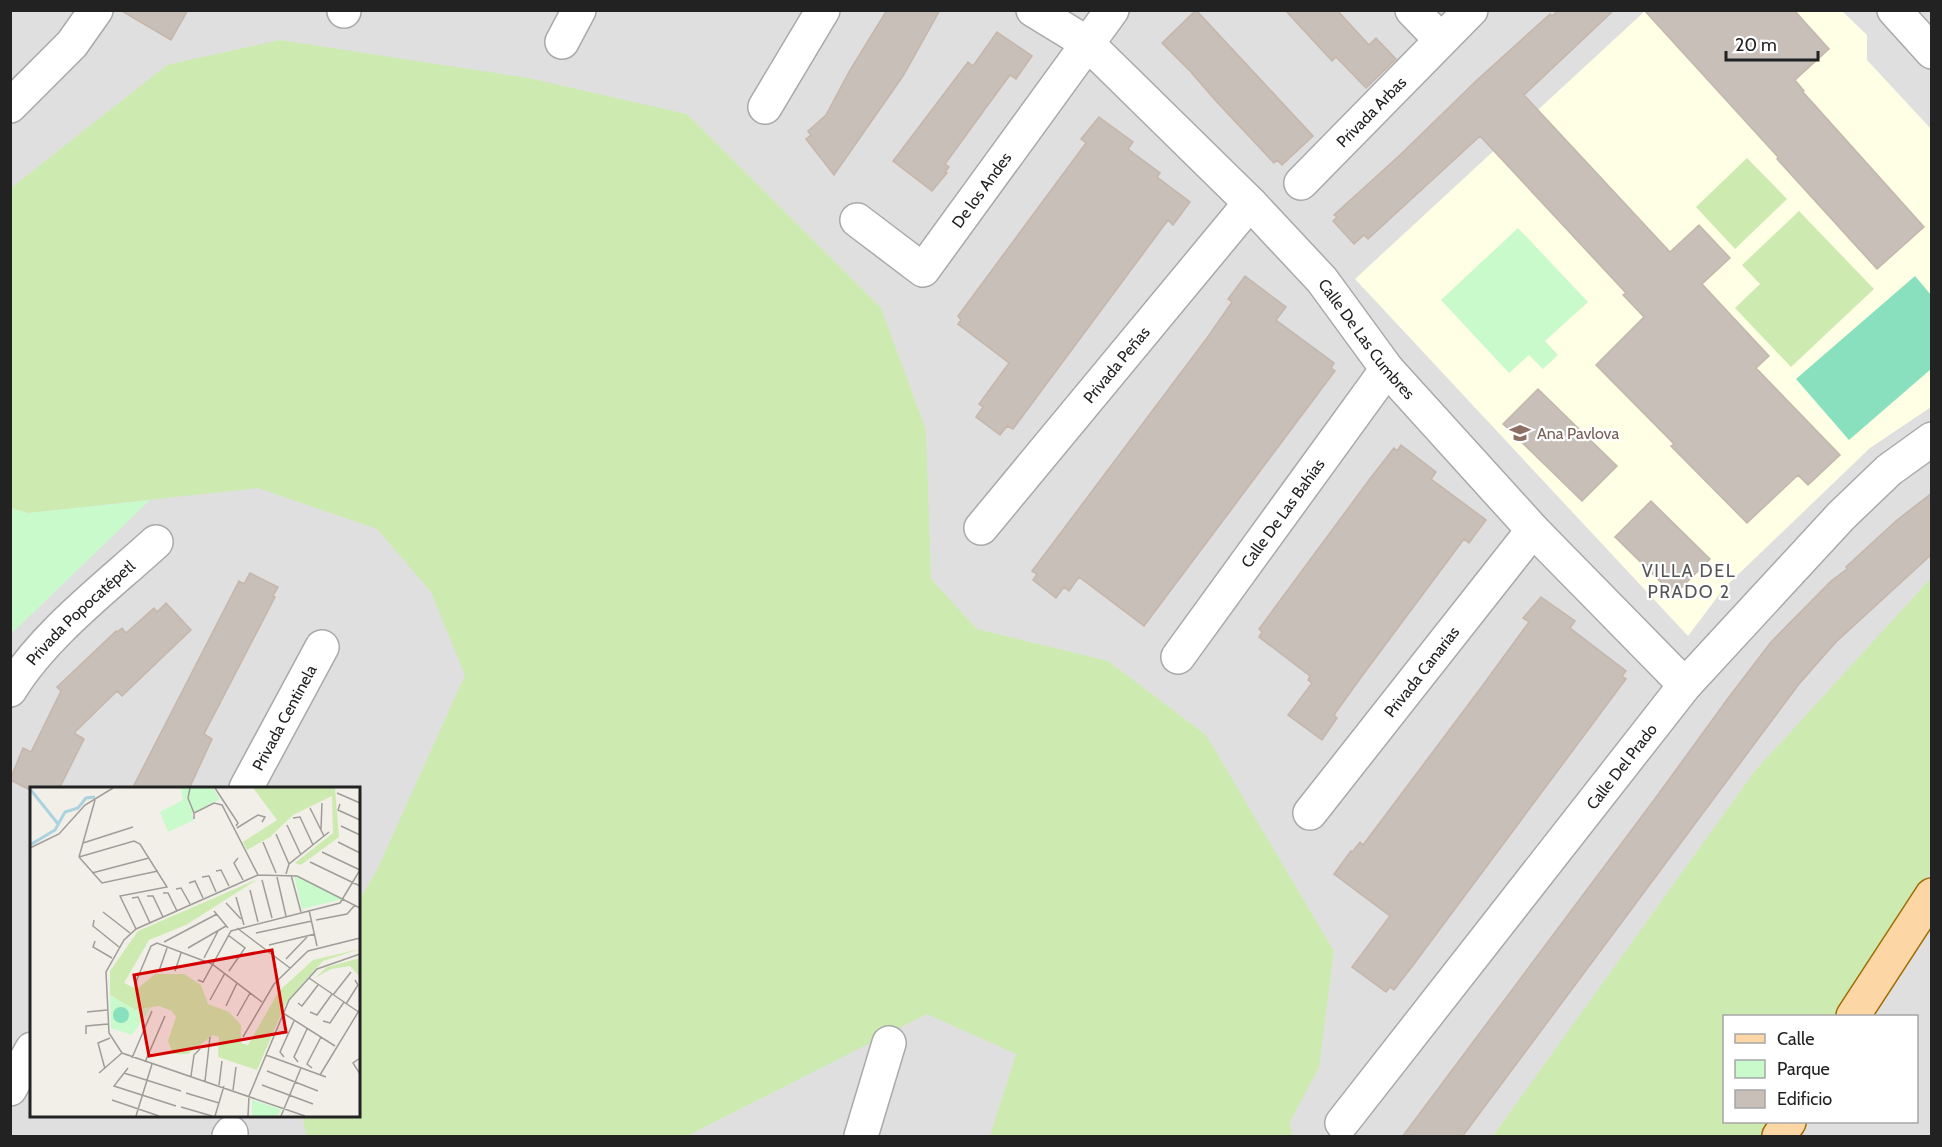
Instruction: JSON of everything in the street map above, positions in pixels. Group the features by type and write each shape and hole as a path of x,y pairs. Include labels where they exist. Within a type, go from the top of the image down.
{"main road":[{"path":"1853,1015 1932,895"},
{"path":"1779,1137 1788,1123"}],"street":[{"path":"10,106 72,44 96,10"},
{"path":"561,42 579,10"},
{"path":"765,107 823,10"},
{"name":"Calle De Las Cumbres","path":"1033,10 1087,43 1250,203 1322,280 1387,369 1533,530 1685,685"},
{"path":"1087,43 1112,10"},
{"path":"1412,10 1441,40"},
{"name":"Privada Arbas","path":"1301,183 1472,10"},
{"path":"1894,10 1932,52"},
{"name":"De los Andes","path":"857,220 923,270 1087,43"},
{"name":"Privada Peñas","path":"981,528 1250,203"},
{"name":"Calle De Las Bahías","path":"1178,657 1387,369"},
{"name":"Calle Del Prado","path":"1342,1123 1685,685 1841,516 1889,470 1932,439"},
{"name":"Privada Canarias","path":"1310,813 1533,530"},
{"name":"Privada Popocatépetl","path":"10,690 21,672 68,622 156,542"},
{"name":"Privada Centinela","path":"247,787 321,647"},
{"path":"861,1137 889,1043"},
{"path":"10,1089 30,1053"}],"shaded area":[{"path":"10,11 1931,11 1931,1136 11,1136"},
{"path":"1645,11 1842,11 1867,35 1867,60 1931,129 1931,407 1870,448 1725,587 1688,636 1355,279"}],"green space":[{"path":"280,40 528,78 687,114 881,308 926,430 931,579 977,629 1108,661 1206,735 1334,951 1319,1067 1290,1122 1292,1136 990,1136 1016,1054 927,1014 687,1136 307,1136 302,1117 360,1117 360,898 377,870 465,675 431,592 377,529 258,488 28,513 11,508 11,188 167,65"},
{"path":"1747,158 1787,199 1735,249 1696,207"},
{"path":"1799,211 1874,289 1791,367 1735,308 1760,284 1742,265"},
{"path":"1518,228 1588,302 1545,341 1558,355 1543,369 1529,355 1509,373 1441,300"},
{"path":"1915,276 1931,295 1931,369 1849,440 1796,379"},
{"path":"150,500 11,634 11,508 28,513"},
{"path":"1931,578 1931,871 1897,934 1846,1015 1723,1015 1723,1123 1777,1123 1769,1136 1493,1136 1754,772"}],"building":[{"path":"120,10 188,10 171,40"},
{"path":"887,10 940,10 903,76 834,175 806,139 811,135 808,131 826,115 850,70"},
{"path":"1196,10 1313,136 1282,165 1277,160 1274,163 1162,43"},
{"path":"1285,10 1337,10 1369,45 1376,38 1396,59 1366,88 1336,57 1332,61"},
{"path":"1559,10 1614,10 1524,95 1670,252 1699,225 1730,258 1702,284 1769,356 1756,368 1840,455 1808,485 1798,475 1747,523 1671,446 1674,444 1596,365 1644,317 1623,295 1626,293 1480,136 1368,239 1364,235 1354,244 1333,221 1337,217 1334,215 1477,80 1550,14 1552,16"},
{"path":"1644,10 1794,10 1829,49 1795,80 1803,92 1924,227 1877,269"},
{"path":"997,32 1032,56 1016,79 1010,75 945,164 949,167 945,172 947,173 932,191 893,161 968,62 973,66"},
{"path":"1099,117 1133,142 1128,149 1160,173 1157,177 1190,202 1173,225 1168,220 1013,429 1007,426 1000,435 976,417 983,407 979,404 1009,363 958,324 961,320 958,316 1086,143 1081,139"},
{"path":"1245,276 1286,307 1276,320 1334,363 1331,368 1335,371 1144,626 1079,577 1069,591 1064,587 1056,598 1033,580 1037,574 1032,571 1207,338 1232,302 1228,299"},
{"path":"1538,389 1617,466 1582,501 1503,424"},
{"path":"1401,445 1436,472 1431,479 1486,520 1469,543 1464,539 1334,715 1337,718 1322,740 1288,715 1312,683 1308,680 1310,676 1259,637 1262,632 1259,629 1369,480 1394,448 1397,451"},
{"path":"1932,493 1932,554 1836,642 1799,684 1462,1137 1402,1137 1771,642 1831,581 1847,569 1846,567 1897,520"},
{"path":"1651,501 1710,559 1674,595 1615,537"},
{"path":"250,573 278,587 273,596 275,597 204,734 212,739 190,787 133,787 239,581 244,584"},
{"path":"1541,597 1575,621 1570,628 1626,671 1622,676 1626,679 1411,968 1394,990 1390,987 1386,992 1352,967 1390,916 1334,874 1360,842 1363,845 1483,685 1529,622 1523,618"},
{"path":"166,603 191,630 122,696 117,691 74,733 84,739 60,787 30,787 28,789 10,780 23,748 31,752 61,691 57,687 116,631 122,628 126,633 154,608 157,612"}],"place":[{"name":"Ana Pavlova","path":"1520,433"}],"district":[{"name":"VILLA DEL PRADO 2","path":"1689,581"}]}
